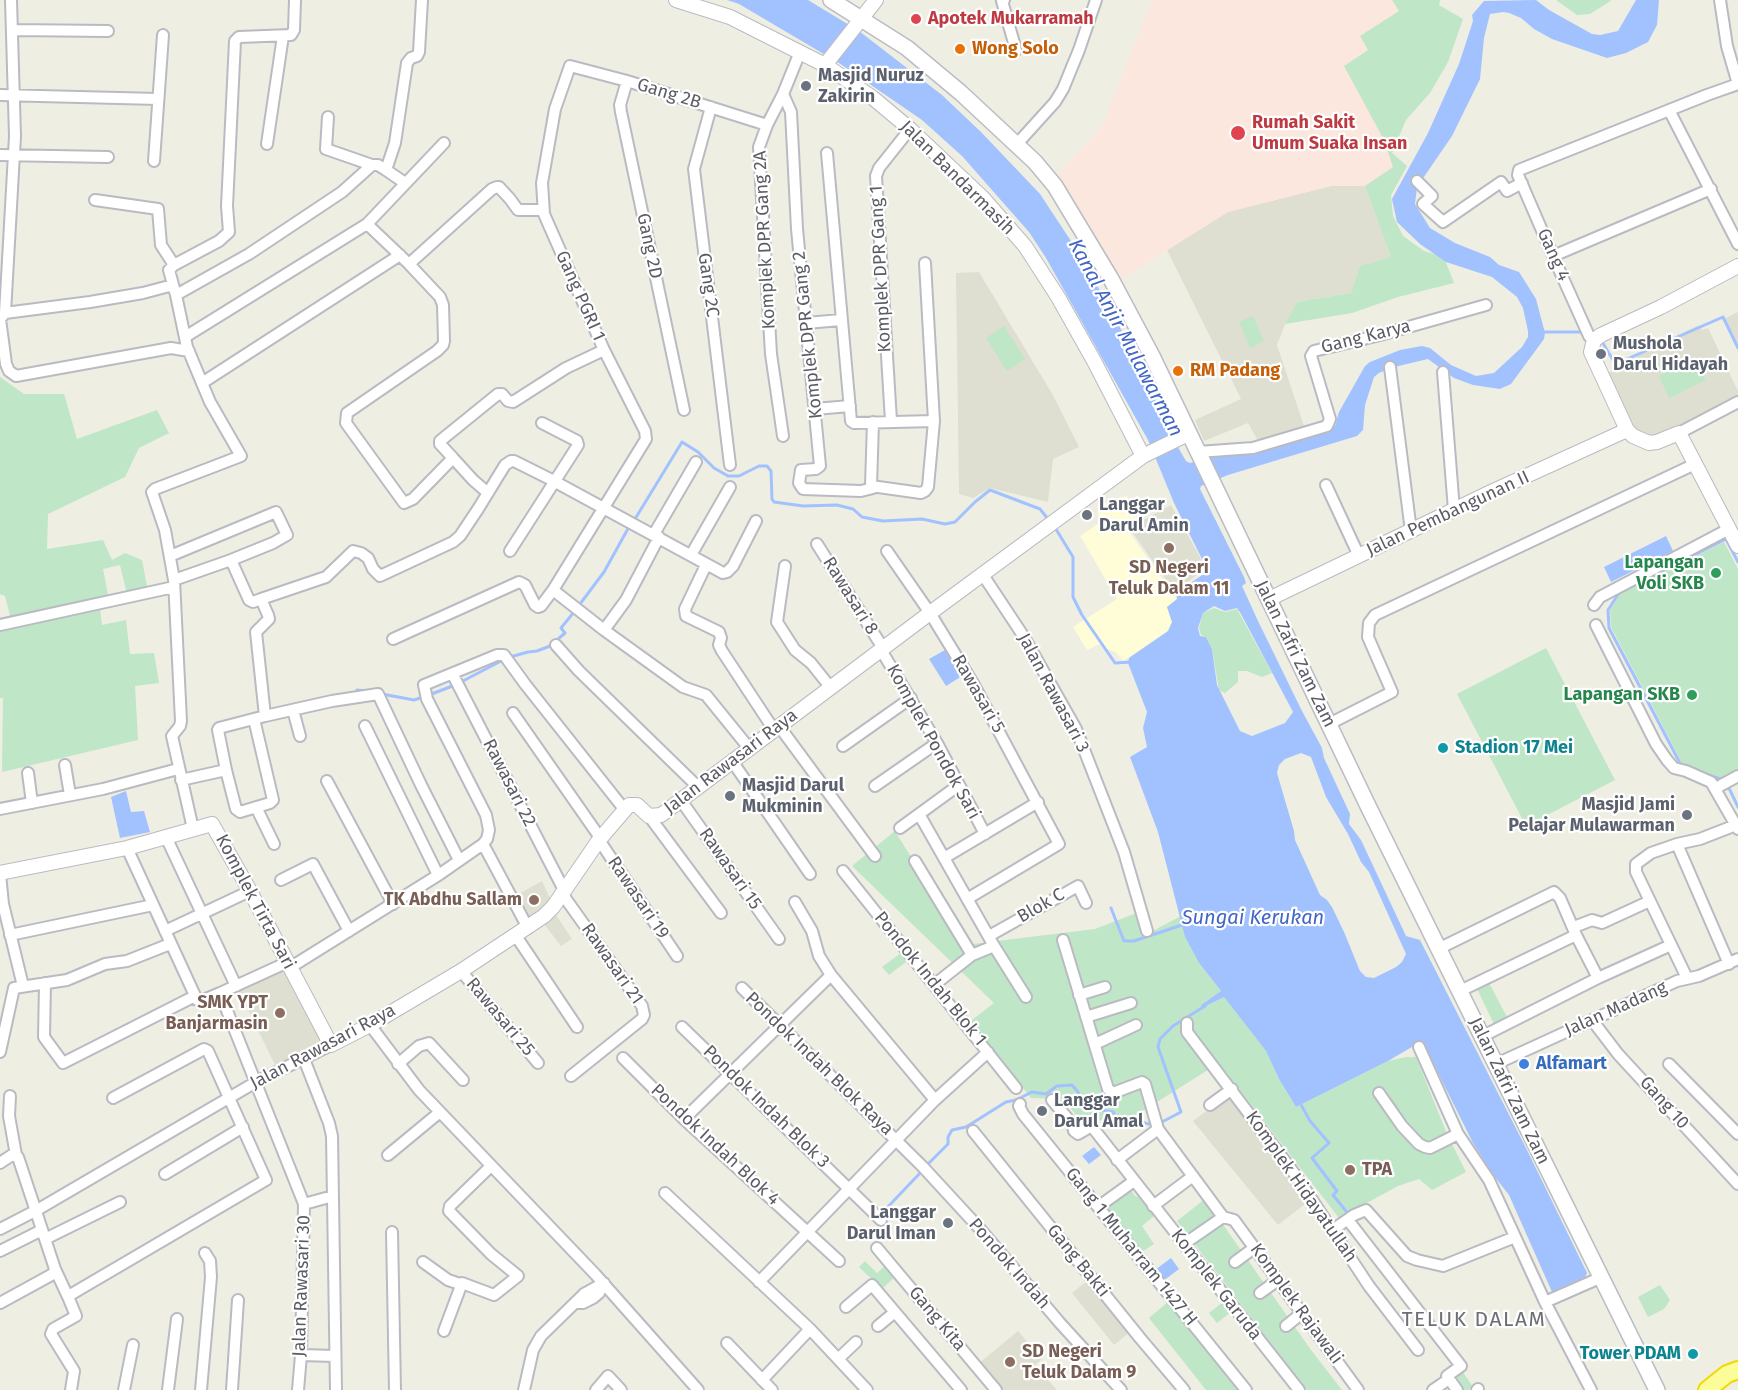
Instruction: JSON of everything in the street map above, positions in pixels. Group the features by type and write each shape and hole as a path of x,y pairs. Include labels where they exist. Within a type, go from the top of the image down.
{"highway":[{"path":"1707,1390 1727,1374 1738,1372"},
{"path":"1722,1390 1733,1381 1738,1372"}],"main road":[{"name":"Jalan Zafri Zam Zam","path":"831,0 859,22 907,48 1017,144 1055,186 1112,279 1152,356 1185,436 1199,454 1438,950 1483,1036 1657,1390"}],"street":[{"path":"5,313 3,282 5,218 14,155 11,0"},
{"path":"193,829 172,736 181,721 174,583 165,530 152,491 241,456 210,402 189,351 169,269 225,237 229,232 227,195 235,41 238,37 291,35 294,30 295,0"},
{"path":"386,170 395,143 407,63 419,52 422,0"},
{"name":"Jalan Bandarmasih","path":"676,0 730,17 827,63 910,129 983,198 1025,246 1058,297 1145,455"},
{"path":"827,63 876,0"},
{"path":"1004,0 1002,1 1016,50"},
{"path":"1017,144 1055,102 1063,89 1079,50 1095,0"},
{"path":"1720,0 1726,46 1738,84 1670,110 1738,244"},
{"path":"12,30 108,31"},
{"path":"154,161 163,34"},
{"path":"267,144 283,36"},
{"name":"Komplek DPR Gang 2A","path":"783,436 771,354 759,147 800,52"},
{"name":"Gang 2B","path":"570,66 627,81 767,125"},
{"name":"Gang PGRI 1","path":"570,66 555,109 543,183 543,210 604,350 645,431 646,439 603,509"},
{"name":"Gang 2D","path":"627,81 620,105 621,112 684,410"},
{"name":"Komplek DPR Gang 2","path":"783,94 791,112 797,229 820,466 816,469 801,470 799,473 800,486 803,489 861,491 873,488"},
{"path":"0,95 158,99"},
{"name":"Gang 2C","path":"711,107 694,169 730,465"},
{"name":"Gang 4","path":"1592,334 1553,256 1518,172 1670,110"},
{"path":"328,117 326,149 378,165 405,183"},
{"name":"Komplek DPR Gang 1","path":"891,421 876,176 879,168 910,129"},
{"path":"185,337 367,224 444,143"},
{"path":"827,153 850,417 854,423 934,421"},
{"path":"0,155 108,157"},
{"path":"189,351 171,348 16,376 9,372 6,364 0,319 5,313 174,290 249,254 342,192 372,165"},
{"path":"1418,181 1432,196 1423,204 1443,222 1501,182 1507,191 1522,183"},
{"path":"410,264 497,187 518,210 543,210"},
{"path":"1553,256 1711,189"},
{"path":"96,200 158,209 161,245 174,265"},
{"path":"367,224 410,264 443,301 443,345 347,413 346,423 404,503 413,499 453,458"},
{"path":"202,383 400,255"},
{"path":"873,422 870,482 873,488 921,493 925,491 928,487 934,421 925,263"},
{"path":"1738,266 1661,307 1592,334 1591,346 1593,359 1627,430 1633,436 1649,442 1657,442 1738,402"},
{"name":"Gang Karya","path":"1199,454 1253,448 1328,426 1330,419 1311,356 1314,351 1486,305"},
{"path":"806,323 841,320"},
{"path":"488,493 473,480 440,444 440,441 498,394 510,403 513,402 566,368 604,350"},
{"path":"1390,367 1411,531"},
{"path":"1443,372 1454,510"},
{"path":"815,410 850,406"},
{"path":"510,551 578,443 542,423"},
{"name":"Jalan Pembangunan II","path":"1269,599 1627,430"},
{"path":"1679,433 1738,546"},
{"name":"Jalan Rawasari Raya","path":"0,1229 37,1210 256,1082 370,1025 528,928 544,916 564,893 600,840 624,809 632,803 649,816 658,816 1145,455 1185,436"},
{"path":"231,560 249,600 253,602 326,577 353,551 368,558 373,569 380,576 385,575 456,540 506,465 511,461 657,535 723,573 733,566 756,521"},
{"path":"604,630 626,600 696,462"},
{"path":"1329,724 1392,692 1368,637 1369,623 1375,615 1695,464"},
{"path":"1326,485 1359,556"},
{"path":"691,555 730,487"},
{"path":"393,639 516,583 522,582 534,605 538,607 553,590 603,509"},
{"path":"0,625 174,583 273,543 286,535 276,512 170,556"},
{"path":"1594,605 1600,597 1729,529"},
{"name":"Rawasari 8","path":"817,544 882,649"},
{"name":"Rawasari 5","path":"887,551 930,613 974,685 1059,844 968,899"},
{"path":"706,565 685,609 686,616 719,632 721,638 719,645 722,651 777,728 875,856"},
{"path":"785,566 777,622 795,650 811,663 831,688"},
{"name":"Jalan Rawasari 3","path":"983,575 1024,637 1076,729 1124,852 1147,931"},
{"path":"553,590 683,687 706,695 749,748"},
{"path":"261,599 268,619 256,632 260,718 273,800 240,812 237,810 218,730 260,718 332,701 378,694 459,860"},
{"path":"1596,626 1656,744 1667,760 1674,768 1711,782 1737,827 1651,853 1636,864 1636,872 1687,978"},
{"path":"556,645 579,671 698,786"},
{"name":"Komplek Pondok Sari","path":"882,649 937,743 985,834"},
{"path":"127,848 170,945 199,1001 289,965 393,904 483,844 487,839 489,830 486,815 427,699 424,685 497,655 504,655 624,809"},
{"name":"Rawasari 22","path":"453,675 564,893"},
{"path":"843,746 911,698"},
{"path":"293,710 300,736"},
{"name":"Rawasari 19","path":"513,713 676,956"},
{"path":"365,726 438,875"},
{"path":"875,786 937,743"},
{"path":"732,761 810,874"},
{"path":"65,765 70,795"},
{"path":"0,809 178,769"},
{"path":"181,780 226,770"},
{"path":"28,773 32,802"},
{"path":"1716,788 1738,777"},
{"path":"327,781 393,904"},
{"path":"900,828 959,785"},
{"name":"Rawasari 15","path":"680,799 779,939"},
{"path":"945,858 1038,802"},
{"path":"256,807 274,844"},
{"path":"919,814 1026,997"},
{"path":"649,816 721,913"},
{"name":"Komplek Tirta Sari","path":"0,873 127,848 212,824 331,1045"},
{"path":"166,837 236,986"},
{"path":"483,844 528,928"},
{"path":"1677,844 1733,961"},
{"path":"915,861 972,955"},
{"path":"281,880 313,864 349,931"},
{"name":"Pondok Indah Blok 1","path":"843,871 1016,1088"},
{"path":"0,873 3,904 23,986"},
{"name":"Blok C","path":"992,941 1078,885 1086,903"},
{"path":"165,931 250,891"},
{"name":"Rawasari 21","path":"564,893 642,1006 644,1015 571,1076"},
{"path":"1438,950 1551,893 1556,893 1598,978"},
{"path":"1460,991 1593,920 1602,923 1650,901"},
{"path":"795,902 812,931 819,956 831,975 935,1100"},
{"path":"10,935 153,905"},
{"path":"516,936 577,1027"},
{"path":"1063,940 1109,1092 1113,1093 1142,1082 1145,1084 1157,1125 1117,1160"},
{"path":"934,985 992,941"},
{"path":"0,1052 14,988 67,980 105,964 127,961 170,945"},
{"path":"1483,1036 1598,978 1671,945"},
{"name":"Jalan Madang","path":"1496,1064 1687,978 1699,976 1733,961"},
{"name":"Rawasari 25","path":"461,971 538,1063"},
{"path":"684,1119 831,975"},
{"path":"45,983 44,1037 63,1063 195,996"},
{"path":"1079,995 1105,987"},
{"name":"Pondok Indah Blok Raya","path":"742,988 897,1139"},
{"name":"Jalan Rawasari 30","path":"220,993 304,1204 301,1355 298,1390"},
{"path":"1086,1017 1131,1003"},
{"name":"Gang 10","path":"1592,1020 1618,1054 1738,1184"},
{"name":"Komplek Hidayatullah","path":"1187,1023 1187,1032 1297,1177 1369,1286 1418,1350"},
{"path":"370,1025 398,1064 440,1112 603,1284 698,1390"},
{"path":"1095,1044 1136,1026"},
{"name":"Pondok Indah Blok 3","path":"682,1027 881,1220"},
{"path":"398,1064 419,1046 429,1043 463,1080"},
{"path":"1419,1047 1458,1134 1490,1180 1545,1302 1591,1390"},
{"path":"69,1299 72,1294 265,1182 266,1178 209,1052 204,1049 113,1098"},
{"path":"759,1282 935,1100 988,1052"},
{"name":"Pondok Indah Blok 4","path":"623,1058 684,1119 839,1261"},
{"path":"304,1059 331,1130 336,1390"},
{"path":"1668,1064 1738,1134"},
{"path":"1209,1105 1232,1089"},
{"path":"1379,1093 1402,1126 1425,1148 1430,1148 1458,1134"},
{"name":"Komplek Garuda","path":"1052,1100 1078,1134 1090,1127 1093,1128 1299,1390"},
{"path":"6,1101 16,1155 37,1210 55,1269 76,1312 76,1316 53,1329 51,1334 74,1371 71,1390"},
{"name":"Gang 1 Muharram 1427 H","path":"1020,1104 1019,1107 1023,1114 1246,1390"},
{"path":"388,1155 440,1112"},
{"name":"Komplek Rajawali","path":"1157,1125 1193,1176 1254,1248 1358,1390"},
{"path":"165,1174 243,1127"},
{"name":"Gang Bakti","path":"973,1131 1184,1390"},
{"name":"Pondok Indah","path":"897,1139 981,1230 1121,1390"},
{"path":"0,1163 16,1155"},
{"path":"423,1262 448,1280 460,1284 462,1282 494,1295 518,1276 491,1254 449,1211 450,1206 491,1166"},
{"path":"1153,1206 1193,1176"},
{"path":"1098,1207 1134,1181"},
{"path":"665,1193 810,1329 867,1390"},
{"path":"304,1204 333,1196"},
{"path":"0,1251 44,1235 120,1202"},
{"path":"1331,1231 1364,1210 1369,1211 1407,1256 1443,1266 1515,1238"},
{"path":"1184,1244 1228,1218"},
{"path":"1350,1218 1461,1366 1448,1374 1457,1390"},
{"path":"392,1232 395,1390"},
{"name":"Gang Kita","path":"877,1248 996,1390"},
{"path":"1235,1262 1254,1248"},
{"path":"201,1390 212,1276 210,1261 205,1252"},
{"path":"0,1304 53,1274 55,1269"},
{"path":"1545,1302 1602,1277"},
{"path":"1260,1293 1278,1280"},
{"path":"444,1331 460,1284"},
{"path":"524,1390 533,1350 540,1336 590,1289 603,1284"},
{"path":"846,1307 872,1285 961,1390"},
{"path":"232,1390 238,1300"},
{"path":"878,1326 895,1312"},
{"path":"1286,1326 1302,1313"},
{"path":"168,1390 177,1319"},
{"path":"762,1380 810,1329"},
{"path":"838,1359 856,1342"},
{"path":"727,1343 772,1390"},
{"path":"124,1390 133,1345"},
{"path":"301,1355 335,1356"},
{"path":"596,1390 608,1376 621,1390"},
{"path":"1433,1390 1449,1379"}],"shaded area":[{"name":"Rumah Sakit Umum Suaka Insan","path":"1152,0 1392,0 1399,11 1360,35 1368,50 1344,66 1384,140 1393,167 1365,186 1331,186 1228,212 1120,280 1056,177 1102,126"},
{"path":"1392,0 1440,0 1439,5 1463,19 1448,62 1430,93 1406,120 1392,153 1407,166 1391,195 1393,216 1403,236 1424,251 1444,257 1454,283 1398,297 1352,313 1285,324 1297,302 1351,293 1360,266 1391,257 1365,186 1393,167 1384,140 1344,66 1368,50 1360,36 1399,11"},
{"path":"1556,0 1612,0 1590,14 1577,15"},
{"path":"1331,186 1365,186 1391,257 1360,266 1351,293 1297,302 1285,324 1277,345 1307,435 1262,448 1248,423 1204,441 1195,420 1241,399 1167,250 1228,212"},
{"path":"979,272 1054,397 1079,447 1053,459 1048,502 990,488 973,498 959,494 956,273"},
{"path":"1738,312 1738,347 1724,319"},
{"path":"1253,316 1264,341 1250,348 1239,322"},
{"path":"1699,325 1702,330 1708,328 1738,391 1738,397 1655,439 1632,431 1607,374 1623,362"},
{"path":"1004,326 1025,359 1007,371 986,338"},
{"path":"1696,359 1706,380 1669,398 1659,376"},
{"path":"0,377 24,394 64,394 77,439 157,410 169,433 139,448 125,477 48,514 47,549 103,540 112,560 125,553 142,560 147,586 127,594 120,565 103,569 108,595 99,600 102,625 126,620 130,654 154,653 159,683 135,686 138,740 2,772 3,698 0,698 0,624 11,619 5,596 0,594"},
{"path":"1127,496 1139,522 1127,529 1177,599 1167,607 1172,622 1168,631 1123,661 1116,652 1100,644 1087,650 1073,627 1117,599 1080,536 1099,523 1098,512 1110,500"},
{"name":"SD Negeri Teluk Dalam 11","path":"1171,505 1206,568 1175,592 1129,528"},
{"name":"Lapangan SKB","path":"1724,542 1738,569 1738,770 1722,778 1682,763 1611,627 1610,610 1620,594"},
{"path":"1214,608 1225,612 1237,609 1272,673 1262,677 1247,671 1238,671 1238,682 1225,693 1219,690 1212,649 1206,637 1201,635 1199,628 1203,613"},
{"path":"1546,648 1615,780 1526,826 1457,694"},
{"path":"895,831 965,945 1095,929 1139,912 1147,934 1181,916 1185,937 1199,963 1221,991 1201,1005 1202,1008 1224,997 1266,1051 1296,1107 1388,1061 1416,1057 1447,1134 1466,1172 1432,1190 1419,1179 1398,1186 1339,1218 1219,1063 1133,1117 1082,1122 1063,1099 1031,1098 972,1025 972,1020 994,1003 852,866"},
{"name":"TK Abdhu Sallam","path":"542,881 552,903 529,923 515,896"},
{"name":"TK Abdhu Sallam","path":"556,915 572,939 561,946 544,924"},
{"path":"901,953 906,962 889,975 882,967"},
{"name":"SMK YPT Banjarmasin","path":"287,966 326,1045 277,1069 239,991"},
{"path":"1489,983 1507,1017 1494,1024 1477,989"},
{"path":"1230,1093 1310,1200 1278,1225 1193,1121"},
{"path":"1128,1185 1135,1196 1143,1198 1154,1216 1142,1226 1154,1244 1140,1253 1103,1207"},
{"path":"1205,1199 1311,1350 1342,1390 1307,1390 1177,1221"},
{"path":"865,1261 877,1273 888,1263 898,1274 882,1289 859,1267"},
{"path":"1088,1280 1130,1332 1114,1345 1072,1293"},
{"path":"1660,1285 1670,1300 1664,1309 1648,1317 1638,1297"},
{"path":"1169,1301 1242,1390 1206,1390 1149,1318"},
{"path":"1223,1302 1231,1312 1217,1323 1209,1313"},
{"name":"SD Negeri Teluk Dalam 9","path":"1018,1331 1042,1359 1035,1365 1057,1390 1000,1390 978,1364"},
{"path":"1460,1368 1473,1387 1468,1390 1458,1390 1449,1376"}],"water":[{"name":"Sungai Kerukan","path":"727,0 808,0 859,31 942,95 981,132 1040,194 1071,241 1113,313 1179,449 1186,461 1190,463 1335,426 1339,412 1365,366 1400,350 1422,346 1430,348 1451,365 1476,376 1494,373 1522,347 1528,337 1528,331 1523,308 1517,297 1492,277 1446,262 1420,244 1397,222 1392,199 1428,133 1459,64 1473,21 1472,15 1484,1 1536,0 1549,10 1592,34 1600,35 1618,31 1636,0 1659,0 1657,25 1648,42 1626,53 1607,58 1552,39 1534,29 1521,18 1509,13 1490,14 1484,38 1480,79 1452,136 1417,187 1415,204 1430,228 1455,243 1490,257 1499,265 1519,272 1536,299 1545,333 1544,339 1511,384 1500,389 1473,385 1454,378 1428,359 1390,368 1374,377 1365,405 1363,430 1357,436 1228,475 1201,486 1200,489 1244,577 1246,583 1242,586 1258,621 1322,748 1324,758 1350,814 1349,824 1361,840 1406,936 1420,940 1527,1150 1587,1273 1585,1278 1552,1292 1509,1195 1473,1143 1422,1041 1388,1061 1296,1107 1266,1051 1224,997 1202,1008 1201,1005 1221,991 1199,963 1185,937 1158,832 1130,757 1147,747 1143,728 1147,712 1128,663 1129,658 1168,631 1172,622 1167,607 1177,599 1176,593 1208,571 1174,503 1148,440 1046,258 1029,232 962,156 922,120 839,63 739,4","holes":["1214,606 1225,611 1237,608 1241,614 1293,712 1285,723 1252,736 1240,731 1217,685 1212,649 1206,637 1200,636 1198,628 1203,613","1301,753 1311,757 1326,797 1348,834 1361,862 1369,872 1406,954 1396,967 1374,978 1366,977 1360,971 1332,907 1320,895 1295,840 1277,773 1279,765 1285,759"]},
{"path":"1666,536 1673,551 1611,582 1604,567"},
{"path":"945,650 962,676 946,686 929,659"},
{"path":"126,791 131,812 144,811 150,832 120,838 111,797"},
{"path":"1094,1147 1101,1155 1089,1164 1082,1156"},
{"path":"1171,1258 1179,1269 1163,1281 1155,1270"}],"waterway":[{"path":"1601,340 1613,360 1618,363 1723,317 1738,348"},
{"path":"1542,332 1583,332"},
{"path":"635,519 682,442 698,452 714,468 728,476 739,476 759,466 767,466 771,471 774,502 803,506 837,505 853,509 862,517 883,521 922,519 945,524 955,522 990,490 1040,509 1048,519"},
{"path":"580,604 604,572 630,525"},
{"path":"1054,526 1073,557 1073,597 1082,615 1115,663 1131,662"},
{"path":"1684,766 1681,765 1609,628 1608,610 1619,593 1726,539 1738,562"},
{"path":"510,657 550,646 565,633 561,628 574,612"},
{"path":"461,682 503,660"},
{"path":"429,695 455,685"},
{"path":"357,690 367,691"},
{"path":"382,694 414,700 423,697"},
{"path":"1701,772 1723,780"},
{"path":"1728,786 1738,807"},
{"path":"1111,908 1124,941 1134,941 1185,924"},
{"path":"1160,1123 1181,1112 1158,1047 1160,1039 1173,1026 1205,1006"},
{"path":"926,1166 948,1144 948,1137 952,1130 966,1127 1006,1102 1032,1092 1046,1094 1057,1086 1072,1085 1078,1092 1083,1107 1113,1112 1118,1120 1132,1120 1153,1125"},
{"path":"1300,1103 1310,1121 1329,1143 1312,1158 1337,1191 1333,1195 1350,1216"},
{"path":"882,1213 922,1171"}],"place":[{"name":"Apotek Mukarramah","path":"916,19"},
{"name":"Wong Solo","path":"960,49"},
{"name":"Masjid Nuruz Zakirin","path":"806,86"},
{"name":"Rumah Sakit Umum Suaka Insan","path":"1238,133"},
{"name":"Mushola Darul Hidayah","path":"1601,354"},
{"name":"RM Padang","path":"1178,371"},
{"name":"Langgar Darul Amin","path":"1087,515"},
{"name":"SD Negeri Teluk Dalam 11","path":"1169,548"},
{"name":"Lapangan Voli SKB","path":"1716,573"},
{"name":"Lapangan SKB","path":"1692,695"},
{"name":"Stadion 17 Mei","path":"1443,748"},
{"name":"Masjid Darul Mukminin","path":"730,796"},
{"name":"Masjid Jami Pelajar Mulawarman","path":"1687,815"},
{"name":"TK Abdhu Sallam","path":"534,900"},
{"name":"SMK YPT Banjarmasin","path":"280,1013"},
{"name":"Alfamart","path":"1524,1064"},
{"name":"Langgar Darul Amal","path":"1042,1111"},
{"name":"TPA","path":"1350,1170"},
{"name":"Langgar Darul Iman","path":"948,1223"},
{"name":"Tower PDAM","path":"1693,1354"},
{"name":"SD Negeri Teluk Dalam 9","path":"1010,1362"}],"district":[{"name":"TELUK DALAM","path":"1474,1320"}],"water label":[{"name":"Kanal Anjir Mulawarman","path":"1125,338"}]}
